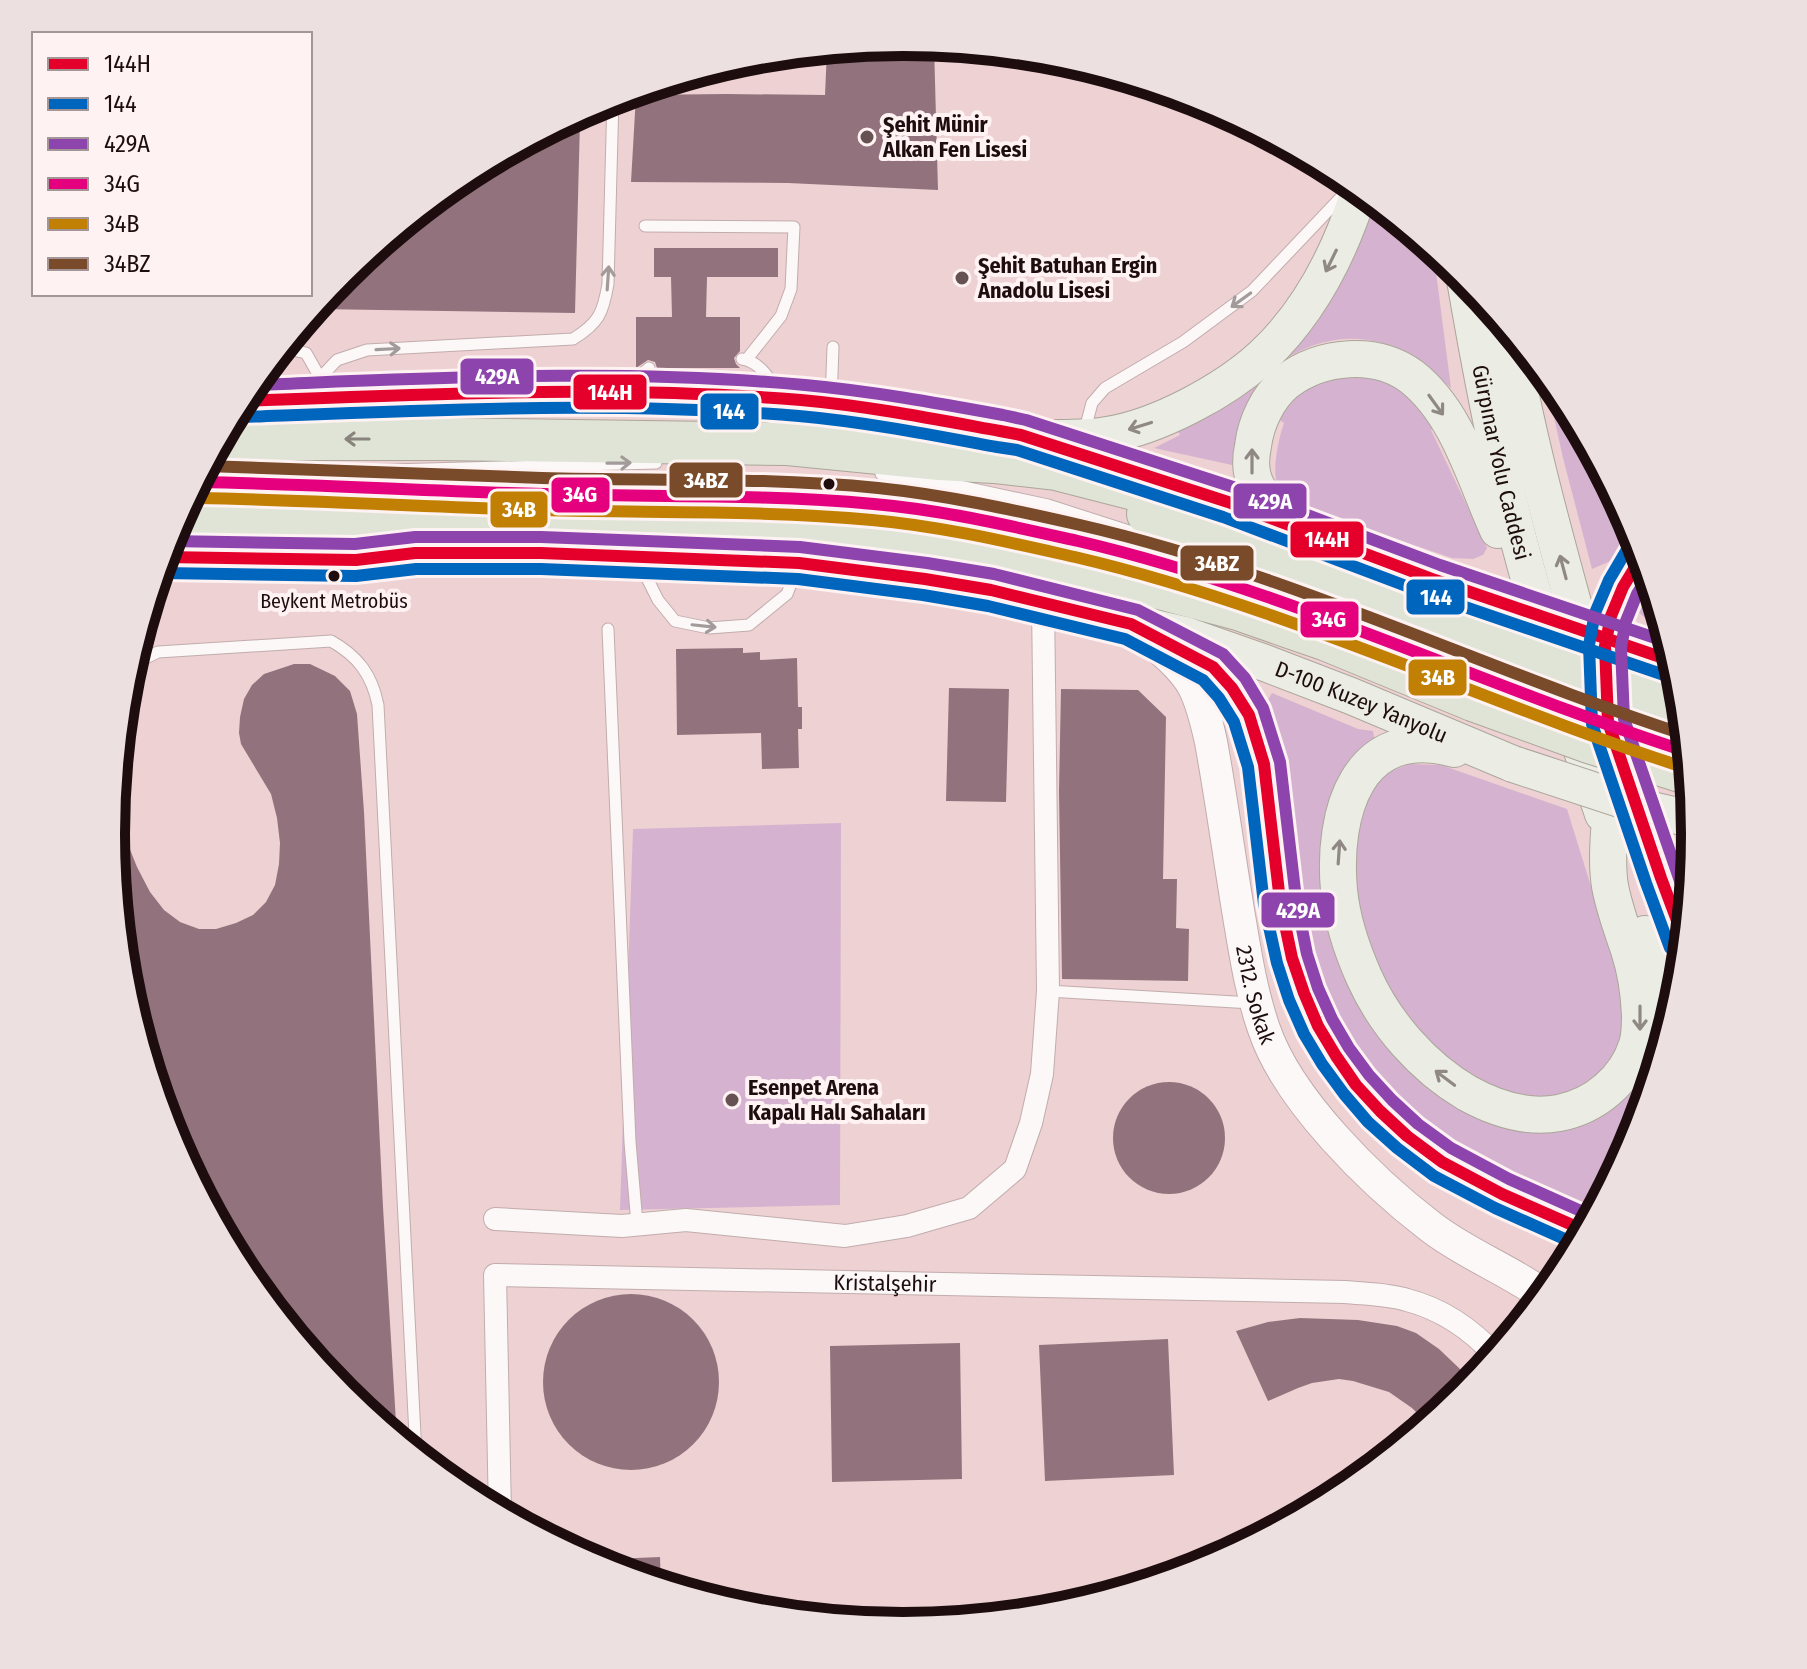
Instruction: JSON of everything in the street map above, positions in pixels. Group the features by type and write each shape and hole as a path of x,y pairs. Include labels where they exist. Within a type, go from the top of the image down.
{"highway":[{"path":"233,439 788,444 940,440 994,462 1056,469 1185,502 1228,502"},
{"path":"940,440 967,468 1124,507 1201,533 1459,642 1671,707"},
{"path":"197,508 778,521 873,528 953,540 1070,564 1238,609 1470,686 1589,742 1679,770"},
{"path":"185,535 323,542 415,553"}],"main road":[{"path":"259,398 326,388 541,391 643,380 881,410 940,440 1021,435 1057,438 1109,435 1147,425 1197,402 1263,356 1298,316 1326,271 1356,201"},
{"name":"Gürpınar Yolu Caddesi","path":"1468,299 1513,519 1558,678 1634,904 1667,987"},
{"name":"Gürpınar Yolu Caddesi","path":"1512,349 1558,547 1608,722"},
{"path":"1317,536 1294,524 1258,490 1250,459 1255,432 1267,405 1285,383 1305,371 1337,360 1363,359 1388,364 1411,377 1431,397 1451,425 1507,548 1531,583"},
{"path":"1021,435 1228,502 1435,580 1661,656"},
{"name":"D-100 Kuzey Yanyolu","path":"176,557 356,560 415,553 636,556 799,563 991,590 1185,635 1351,696 1513,764 1681,816"},
{"path":"1635,568 1611,616 1605,646 1608,722 1677,920"},
{"path":"1131,624 1213,667 1232,688 1249,715 1264,764 1283,921 1296,972 1329,1049 1390,1123 1440,1161 1500,1193 1576,1227"},
{"path":"1513,764 1436,745 1412,744 1389,751 1367,767 1353,785 1342,819 1338,861 1339,892 1349,936 1377,1002 1397,1031 1426,1063 1483,1102 1511,1112 1536,1116 1563,1113 1590,1103 1612,1087 1638,1044 1640,1005 1637,980 1610,885 1609,832"},
{"path":"1661,878 1678,905"}],"street":[{"path":"495,1219 622,1226 686,1220 845,1236 907,1226 969,1208 1015,1169 1031,1123 1042,1074 1048,991 1043,603"},
{"name":"2312. Sokak","path":"1131,624 1165,652 1193,684 1204,711 1256,1004 1264,1032 1285,1073 1309,1107 1378,1183 1432,1228 1461,1247 1537,1286"},
{"name":"Kristalşehir","path":"500,1500 495,1275 1345,1292 1406,1299 1445,1315 1489,1348"}],"lane":[{"path":"326,388 337,360 367,350 573,339 590,328 604,306 608,284 613,112"},
{"path":"1082,438 1092,403 1105,388 1183,342 1252,291 1344,193"},
{"path":"645,226 794,227 791,289 781,316 743,359 764,372 782,399"},
{"path":"831,404 833,347"},
{"path":"294,350 306,353 326,388"},
{"path":"217,468 390,470 667,463"},
{"path":"864,472 950,484 1048,505 1221,562 1294,591 1459,642 1674,728"},
{"path":"209,482 591,495 757,497 892,507 1043,534 1214,579 1327,618 1470,686 1588,719 1676,748"},
{"path":"636,556 658,600 675,621 709,628 749,625 787,594 799,563"},
{"path":"608,629 637,1224"},
{"path":"146,658 158,652 331,641 361,664 375,690 415,1440"},
{"path":"1048,991 1256,1004"}],"shaded area":[{"path":"1369,211 1435,266 1451,388 1405,353 1372,341 1335,340 1310,347 1280,362"},
{"path":"1345,371 1397,382 1436,426 1431,430 1487,548 1483,555 1473,559 1452,558 1296,505 1281,491 1276,480 1276,464 1284,423 1278,419 1299,393"},
{"path":"1263,379 1244,420 1232,465 1154,448 1180,435 1177,430"},
{"path":"1550,401 1602,490 1627,549 1622,556 1592,569"},
{"path":"1641,584 1654,631 1648,620 1630,606"},
{"path":"1272,693 1358,729 1373,731 1375,743 1348,772 1354,988 1538,1130 1654,1041 1623,1132 1583,1215 1457,1153 1424,1131 1385,1094 1349,1048 1322,997 1305,937 1278,746 1265,705"},
{"path":"1410,764 1441,765 1567,809 1628,1006 1628,1029 1606,1077 1556,1105 1495,1095 1429,1048 1378,976 1355,894 1355,831 1365,795 1381,775"},
{"name":"Esenpet Arena Kapalı Halı Sahaları","path":"841,823 840,1205 620,1210 633,829"}],"building":[{"name":"Şehit Münir Alkan Fen Lisesi","path":"934,57 938,190 788,183 631,182 635,104 661,95 825,95 827,61"},
{"path":"580,127 575,313 329,309 390,249 471,187 514,160"},
{"path":"654,248 778,248 778,277 707,277 706,317 740,317 740,351 734,358 740,368 657,368 655,362 648,360 636,368 636,317 672,317 671,277 654,277"},
{"path":"743,648 743,653 760,652 760,660 797,658 798,707 802,707 802,729 798,729 799,768 762,769 761,733 677,735 676,649"},
{"path":"294,664 310,664 335,676 350,691 357,714 396,1425 318,1348 256,1267 229,1224 205,1179 166,1085 140,986 127,885 125,827 129,847 150,892 164,910 180,922 199,929 216,929 236,923 253,915 266,902 275,885 280,843 277,818 271,794 241,744 239,733 244,699 252,685 264,674"},
{"path":"949,688 1009,689 1006,802 946,801"},
{"path":"1061,689 1138,690 1166,717 1163,879 1177,879 1176,928 1189,929 1188,981 1062,979"},
{"path":"1169,1082 1190,1087 1208,1099 1220,1117 1225,1138 1220,1159 1208,1177 1190,1189 1169,1194 1148,1189 1130,1177 1118,1159 1113,1138 1118,1117 1130,1099 1148,1087"},
{"path":"631,1294 665,1301 693,1320 712,1348 719,1382 712,1416 693,1444 665,1463 631,1470 597,1463 569,1444 550,1416 543,1382 550,1348 569,1320 597,1301"},
{"path":"1300,1318 1358,1320 1397,1326 1416,1333 1439,1349 1464,1374 1421,1417 1389,1392 1339,1379 1312,1383 1268,1401 1236,1331 1268,1322"},
{"path":"1168,1339 1174,1475 1045,1481 1039,1345"},
{"path":"960,1343 962,1479 832,1482 830,1346"},
{"path":"660,1557 661,1574 653,1572 618,1559"}],"transit line":[{"name":"429A","path":"269,384 529,376 667,377 830,388 1003,415 1233,487 1440,565 1656,638"},
{"name":"144H","path":"257,400 521,392 731,395 876,409 950,422 1021,435 1228,502 1435,580 1661,657"},
{"name":"144","path":"247,417 520,408 730,411 849,422 1017,450 1223,517 1430,595 1665,675"},
{"name":"34BZ","path":"218,466 542,478 794,482 878,488 954,499 1080,525 1235,569 1675,731"},
{"name":"34G","path":"209,482 792,499 874,504 951,514 1078,541 1233,585 1676,748"},
{"name":"34B","path":"201,498 790,515 872,520 948,530 1075,557 1230,601 1678,765"},
{"name":"429A","path":"182,541 355,544 415,537 541,537 800,547 994,574 1138,610 1223,654 1245,678 1263,708 1280,762 1296,899 1307,954 1318,988 1349,1048 1392,1100 1451,1148 1509,1179 1584,1212"},
{"name":"144","path":"1627,549 1595,613 1589,645 1592,724 1670,948"},
{"name":"144H","path":"176,557 356,560 415,553 541,553 799,563 991,590 1131,624 1213,667 1232,688 1249,715 1264,764 1280,901 1292,958 1318,1026 1356,1085 1407,1136 1442,1162 1502,1194 1576,1227"},
{"name":"144H","path":"1635,568 1611,616 1605,646 1608,722 1677,920"},
{"name":"144","path":"170,573 356,576 416,569 541,569 798,579 988,606 1125,639 1203,680 1234,722 1248,767 1264,904 1277,963 1304,1034 1344,1094 1368,1122 1434,1176 1568,1240"},
{"name":"429A","path":"1642,587 1626,621 1621,647 1624,719 1680,881"}],"place":[{"name":"Şehit Münir Alkan Fen Lisesi","path":"867,137"},
{"name":"Şehit Batuhan Ergin Anadolu Lisesi","path":"962,278"},
{"name":"Beykent Metrobüs","path":"334,576"},
{"name":"Esenpet Arena Kapalı Halı Sahaları","path":"732,1100"}]}
